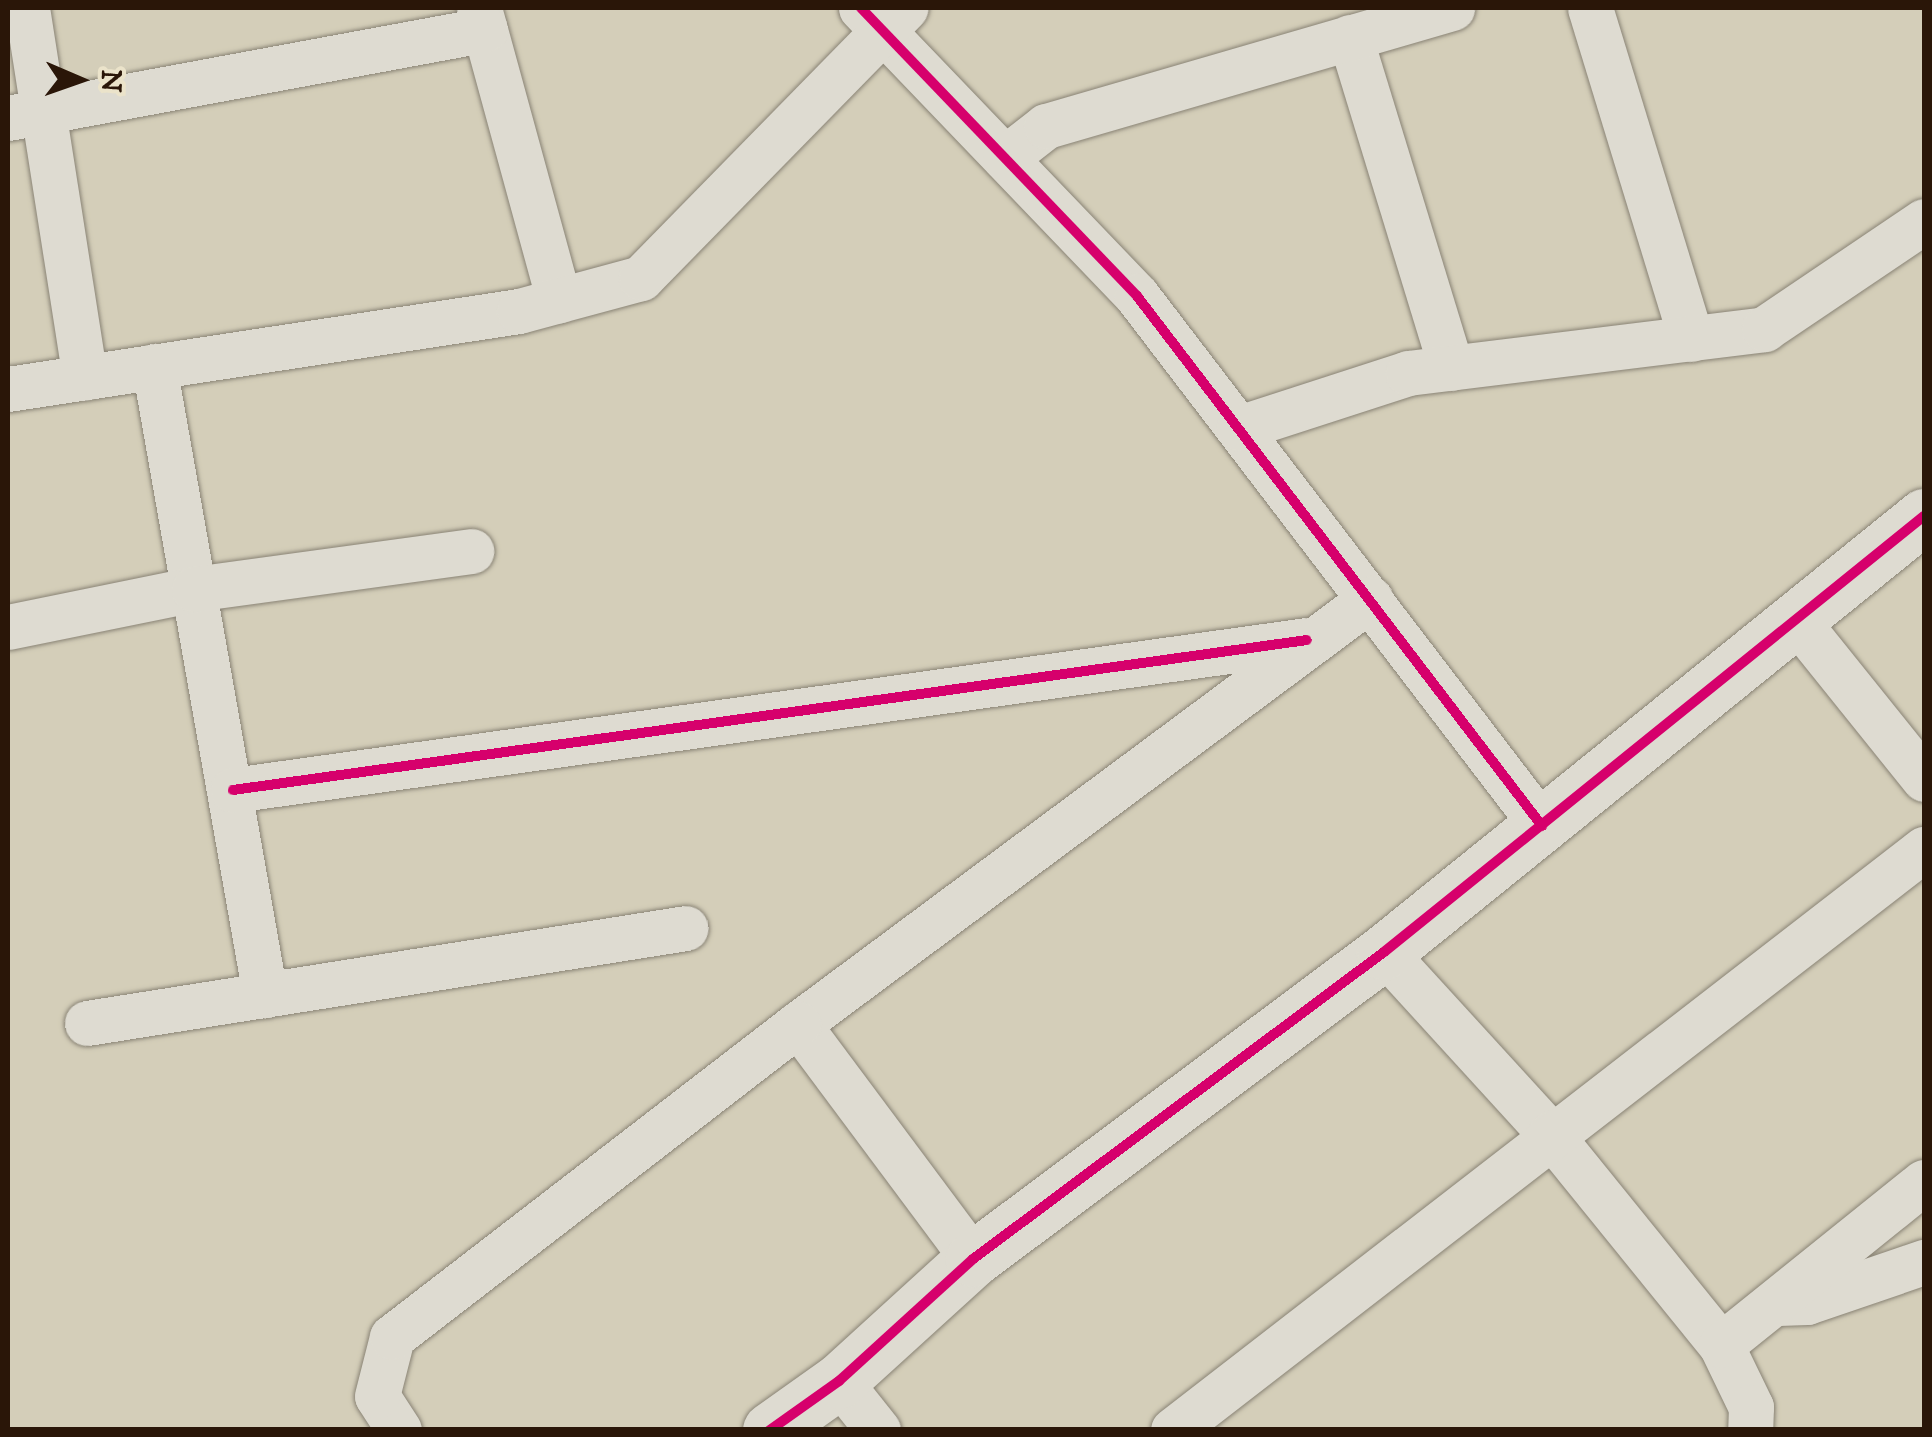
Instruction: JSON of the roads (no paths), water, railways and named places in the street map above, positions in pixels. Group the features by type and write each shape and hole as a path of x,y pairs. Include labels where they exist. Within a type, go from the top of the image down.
{"street":[{"path":"27,8 26,115 86,377"},
{"path":"1005,158 1046,126 1452,8"},
{"path":"1590,8 1691,339"},
{"path":"8,389 559,300 642,278 882,14 1005,158 1137,296 1542,826"},
{"path":"26,115 482,19 559,300"},
{"path":"1350,38 1451,368"},
{"path":"1239,428 1451,368 1764,330 1798,314 1924,221"},
{"path":"154,366 233,790 264,994"},
{"path":"770,1430 839,1381 973,1259 1384,952 1542,826 1792,616 1924,516"},
{"path":"8,627 194,589 472,551"},
{"path":"399,1430 377,1396 392,1337 798,1024 1307,640 1370,598"},
{"path":"1792,616 1924,779"},
{"path":"233,790 1307,640"},
{"path":"1173,1430 1550,1134 1924,849"},
{"path":"87,1023 686,928"},
{"path":"1384,952 1550,1134 1720,1345 1751,1407 1750,1430"},
{"path":"798,1024 973,1259"},
{"path":"1720,1345 1924,1182"},
{"path":"1774,1303 1807,1302 1924,1262"},
{"path":"839,1381 878,1430"}]}
